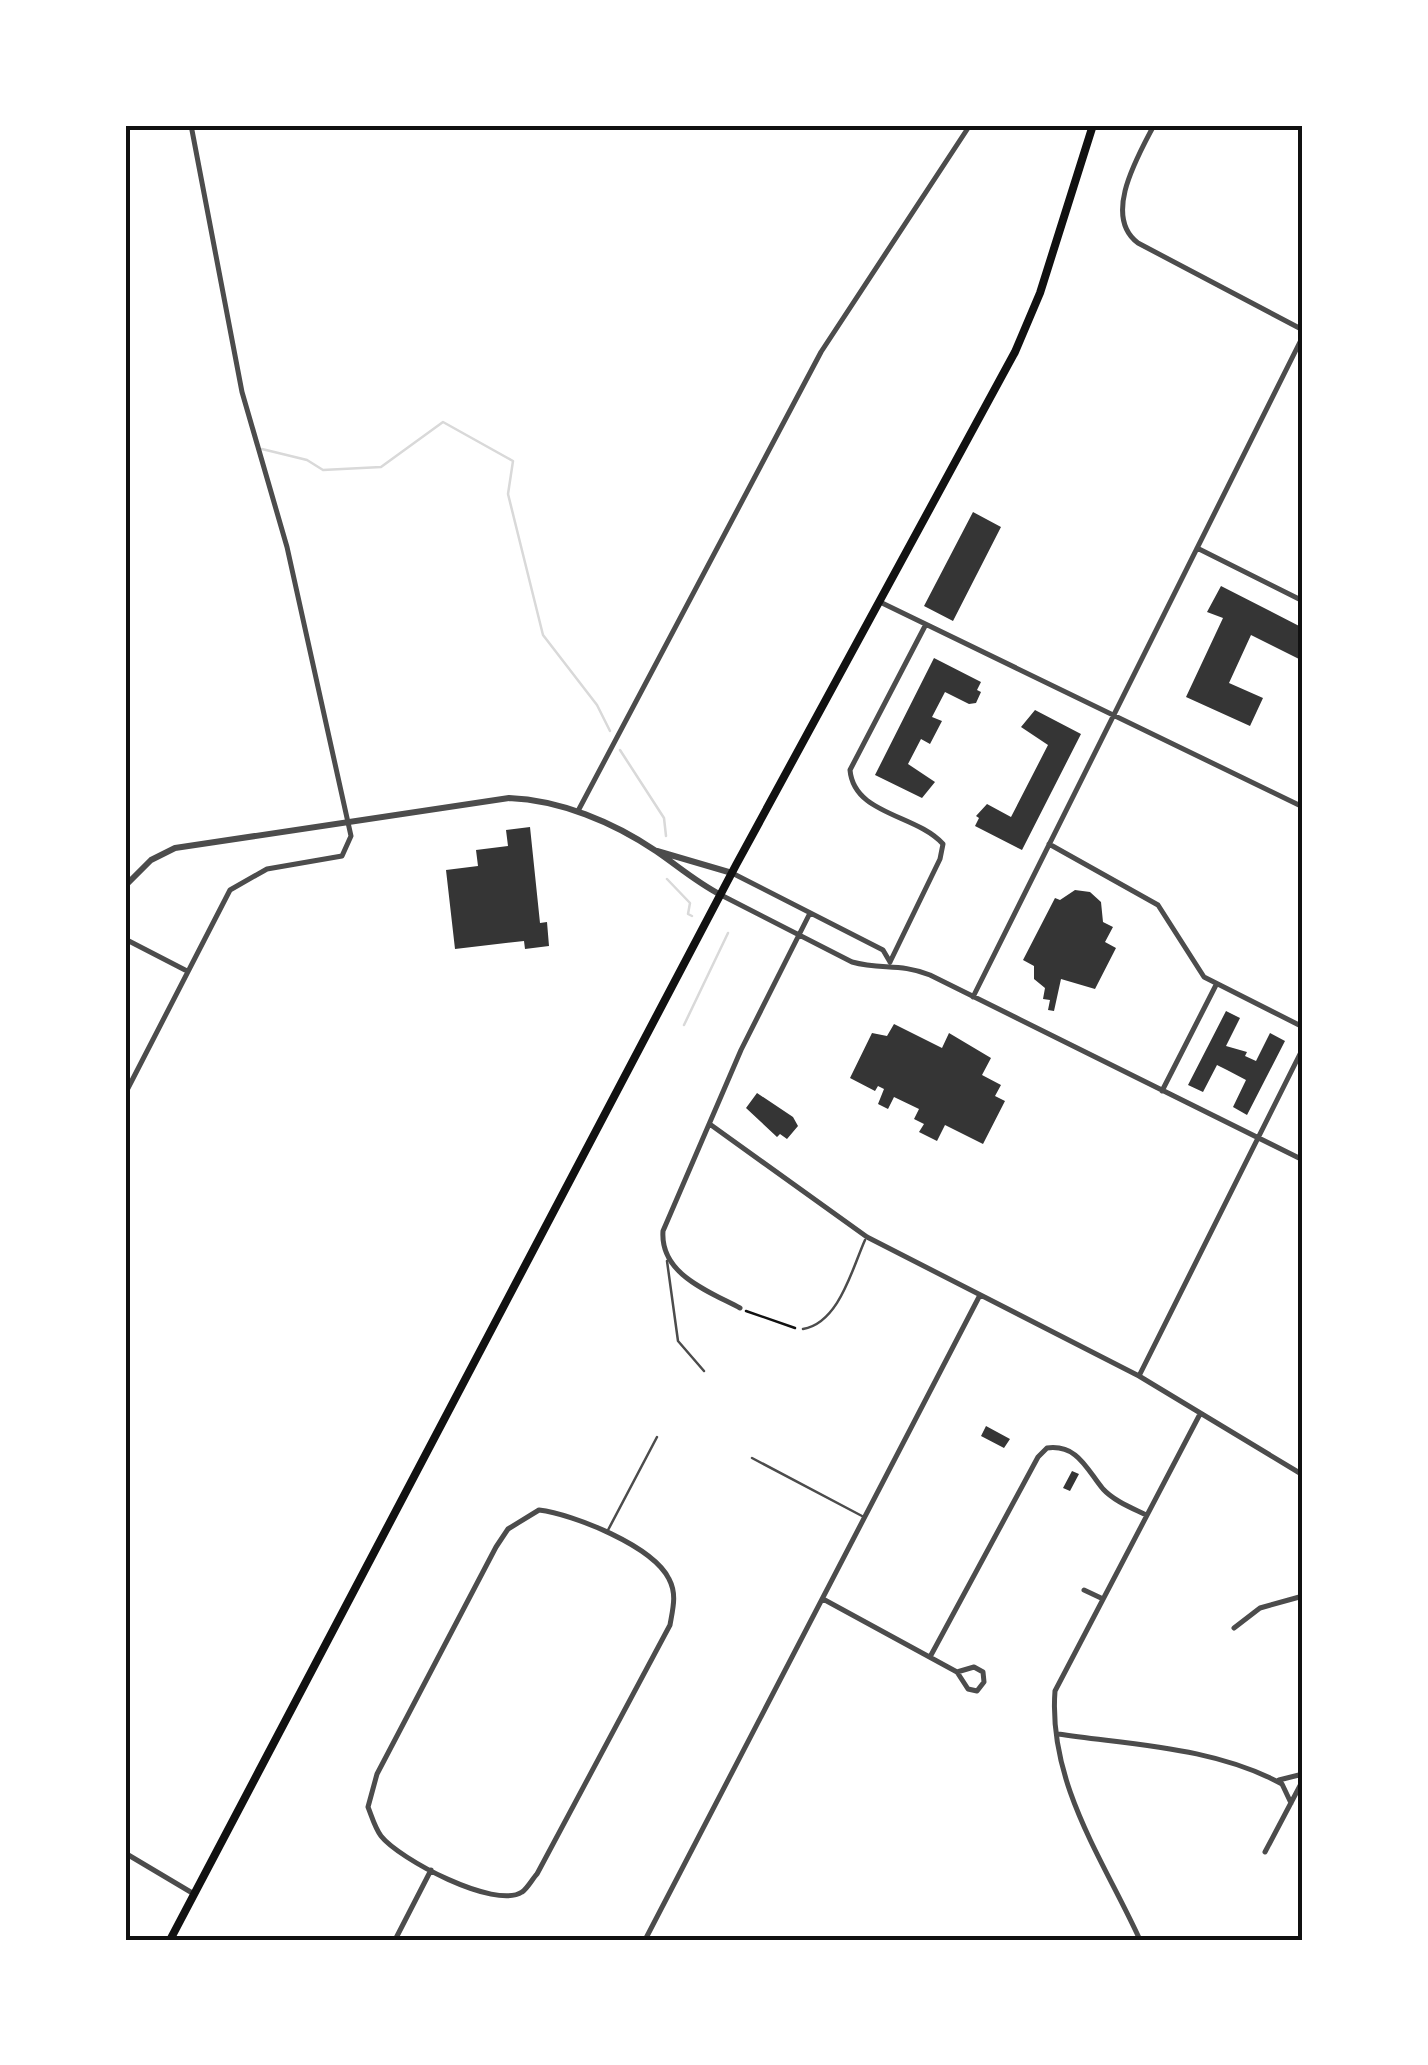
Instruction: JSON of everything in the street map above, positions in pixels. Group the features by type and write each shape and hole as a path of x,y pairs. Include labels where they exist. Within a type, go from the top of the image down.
{"main road":[{"path":"170,1940 732,873 1015,352 1040,293 1093,125"}],"street":[{"path":"125,1094 230,890 267,868 342,856 351,836 286,547 242,392 191,125"},
{"path":"578,811 821,352 970,125"},
{"path":"973,997 1303,333 1130,237 1122,218 1126,190 1154,125"},
{"path":"1197,548 1303,601"},
{"path":"880,602 1303,807"},
{"path":"890,962 940,860 943,844 864,800 851,786 850,770 925,626"},
{"path":"125,886 150,860 175,848 509,798 538,799 578,811 655,850 684,874 852,962 871,967 890,962 930,975 1303,1160"},
{"path":"1050,844 1158,905 1199,972 1216,985 1303,1027"},
{"path":"655,850 697,859 732,873 883,950 890,962"},
{"path":"740,1308 695,1284 667,1260 662,1230 741,1050 810,913"},
{"path":"125,939 187,971"},
{"path":"1162,1092 1216,985"},
{"path":"1139,1376 1303,1048"},
{"path":"711,1125 867,1236 1139,1376 1303,1475"},
{"path":"645,1940 980,1296"},
{"path":"1140,1940 1075,1810 1058,1734 1055,1691 1100,1598 1200,1414"},
{"path":"930,1657 1038,1457 1047,1448 1059,1447 1083,1459 1104,1490 1146,1515"},
{"path":"539,1510 564,1513 606,1534 648,1555 668,1576 675,1598 670,1625 543,1862 522,1892 486,1894 430,1870 382,1836 368,1807 389,1751 508,1529 539,1510"},
{"path":"1084,1590 1100,1598"},
{"path":"1234,1628 1260,1608 1303,1596"},
{"path":"823,1599 958,1672 973,1691 984,1682 983,1672 974,1668 958,1672"},
{"path":"1058,1734 1145,1742 1276,1780 1303,1777"},
{"path":"1265,1852 1303,1777"},
{"path":"1276,1780 1287,1790 1291,1803"},
{"path":"125,1853 194,1894"},
{"path":"395,1940 430,1870"}],"lane":[{"path":"803,1329 820,1323 832,1308 867,1236"},
{"path":"667,1260 678,1341 704,1371"},
{"path":"606,1534 657,1437"},
{"path":"752,1458 865,1518"}],"path":[{"path":"740,1308 788,1328 803,1329"}],"building":[{"path":"973,512 1001,527 953,621 924,606"},
{"path":"1221,586 1303,628 1303,661 1251,635 1229,683 1263,698 1250,726 1186,697 1223,618 1207,612"},
{"path":"934,658 981,682 977,690 981,692 976,703 969,704 945,692 932,717 942,721 930,744 921,739 908,764 935,782 922,798 875,775"},
{"path":"1035,710 1081,734 1022,850 975,826 979,818 976,816 987,804 1011,817 1048,745 1021,727"},
{"path":"530,827 540,923 547,922 549,946 525,949 524,941 455,949 446,870 478,866 476,850 508,846 506,830"},
{"path":"1075,890 1090,892 1101,902 1103,922 1113,927 1105,942 1116,948 1095,989 1061,979 1054,1011 1048,1010 1050,1000 1043,999 1045,988 1034,979 1034,966 1023,960 1055,898 1060,900"},
{"path":"1226,1011 1240,1018 1226,1046 1247,1052 1245,1056 1256,1061 1270,1033 1285,1041 1247,1115 1233,1107 1246,1080 1227,1070 1217,1065 1203,1092 1188,1085"},
{"path":"894,1024 942,1048 949,1033 991,1058 982,1075 1001,1085 995,1096 1005,1101 983,1144 945,1125 937,1141 919,1132 924,1124 914,1119 919,1109 894,1097 888,1109 878,1104 884,1089 878,1086 875,1091 850,1078 872,1033 887,1036"},
{"path":"757,1093 793,1117 798,1126 787,1139 780,1134 777,1137 746,1108"},
{"path":"986,1426 1010,1439 1004,1448 981,1436"},
{"path":"1072,1471 1079,1474 1070,1491 1063,1488"}],"waterway":[{"path":"262,449 307,460 323,470 381,467 443,422 513,461 508,494 543,635 597,705 610,731"},
{"path":"620,750 664,818 666,836"},
{"path":"667,879 690,903 688,914 692,916"},
{"path":"684,1025 728,933"}]}
